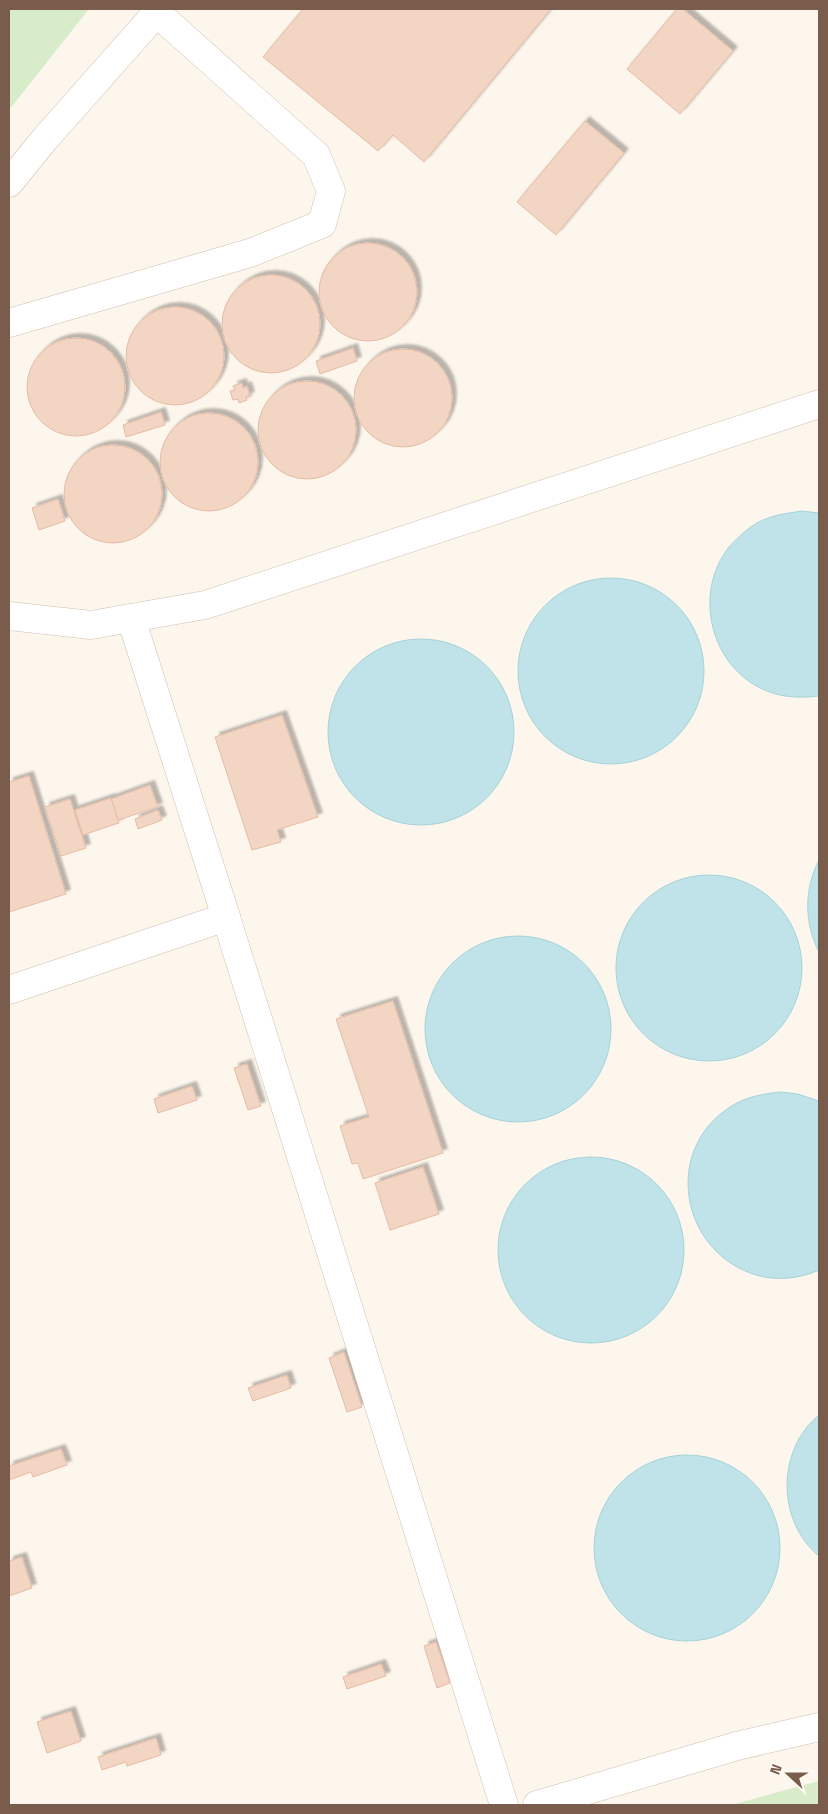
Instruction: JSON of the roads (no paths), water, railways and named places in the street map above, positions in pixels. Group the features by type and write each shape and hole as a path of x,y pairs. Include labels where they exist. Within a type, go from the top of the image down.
{"lane":[{"path":"9,183 44,140 158,11 316,155 331,191 322,224 250,253 9,323"},
{"path":"9,616 91,624 205,605 819,404"},
{"path":"131,618 504,1805"},
{"path":"9,990 226,917"},
{"path":"537,1805 737,1746 819,1726"}],"water":[{"path":"802,511 819,513 819,696 799,697 780,695 767,691 748,680 732,666 721,648 713,628 710,607 711,586 718,566 729,547 747,530 762,520 776,515"},
{"path":"611,578 629,580 646,585 663,594 677,605 688,619 697,636 702,653 704,671 702,689 697,706 688,723 677,737 663,748 646,757 629,762 611,764 593,762 576,757 559,748 545,737 534,723 525,706 520,689 518,671 520,653 525,636 534,619 545,605 559,594 576,585 593,580"},
{"path":"421,639 439,641 456,646 473,655 487,666 498,680 507,697 512,714 514,732 512,750 507,767 498,784 487,798 473,809 456,818 439,823 421,825 403,823 386,818 369,809 355,798 344,784 335,767 330,750 328,732 330,714 335,697 344,680 355,666 369,655 386,646 403,641"},
{"path":"819,860 819,952 808,918 808,894"},
{"path":"709,875 727,877 744,882 761,891 775,902 786,916 795,933 800,950 802,968 800,986 795,1003 786,1020 775,1034 761,1045 744,1054 727,1059 709,1061 691,1059 674,1054 657,1045 643,1034 632,1020 623,1003 618,986 616,968 618,950 623,933 632,916 643,902 657,891 674,882 691,877"},
{"path":"518,936 536,938 553,943 570,952 584,963 595,977 604,994 609,1011 611,1029 609,1047 604,1064 595,1081 584,1095 570,1106 553,1115 536,1120 518,1122 500,1120 483,1115 466,1106 452,1095 441,1081 432,1064 427,1047 425,1029 427,1011 432,994 441,977 452,963 466,952 483,943 500,938"},
{"path":"780,1092 798,1094 819,1101 819,1270 796,1277 780,1278 756,1275 731,1263 711,1245 697,1223 689,1199 689,1173 695,1149 709,1126 730,1107 748,1098"},
{"path":"591,1157 609,1159 626,1164 643,1173 657,1184 668,1198 677,1215 682,1232 684,1250 682,1268 677,1285 668,1302 657,1316 643,1327 626,1336 609,1341 591,1343 573,1341 556,1336 539,1327 525,1316 514,1302 505,1285 500,1268 498,1250 500,1232 505,1215 514,1198 525,1184 539,1173 556,1164 573,1159"},
{"path":"819,1415 819,1556 805,1542 795,1525 789,1506 787,1486 789,1466 795,1447 805,1430"},
{"path":"687,1455 705,1457 722,1462 739,1471 753,1482 764,1496 773,1513 778,1530 780,1548 778,1566 773,1583 764,1600 753,1614 739,1625 722,1634 705,1639 687,1641 669,1639 652,1634 635,1625 621,1614 610,1600 601,1583 596,1566 594,1548 596,1530 601,1513 610,1496 621,1482 635,1471 652,1462 669,1457"}]}
